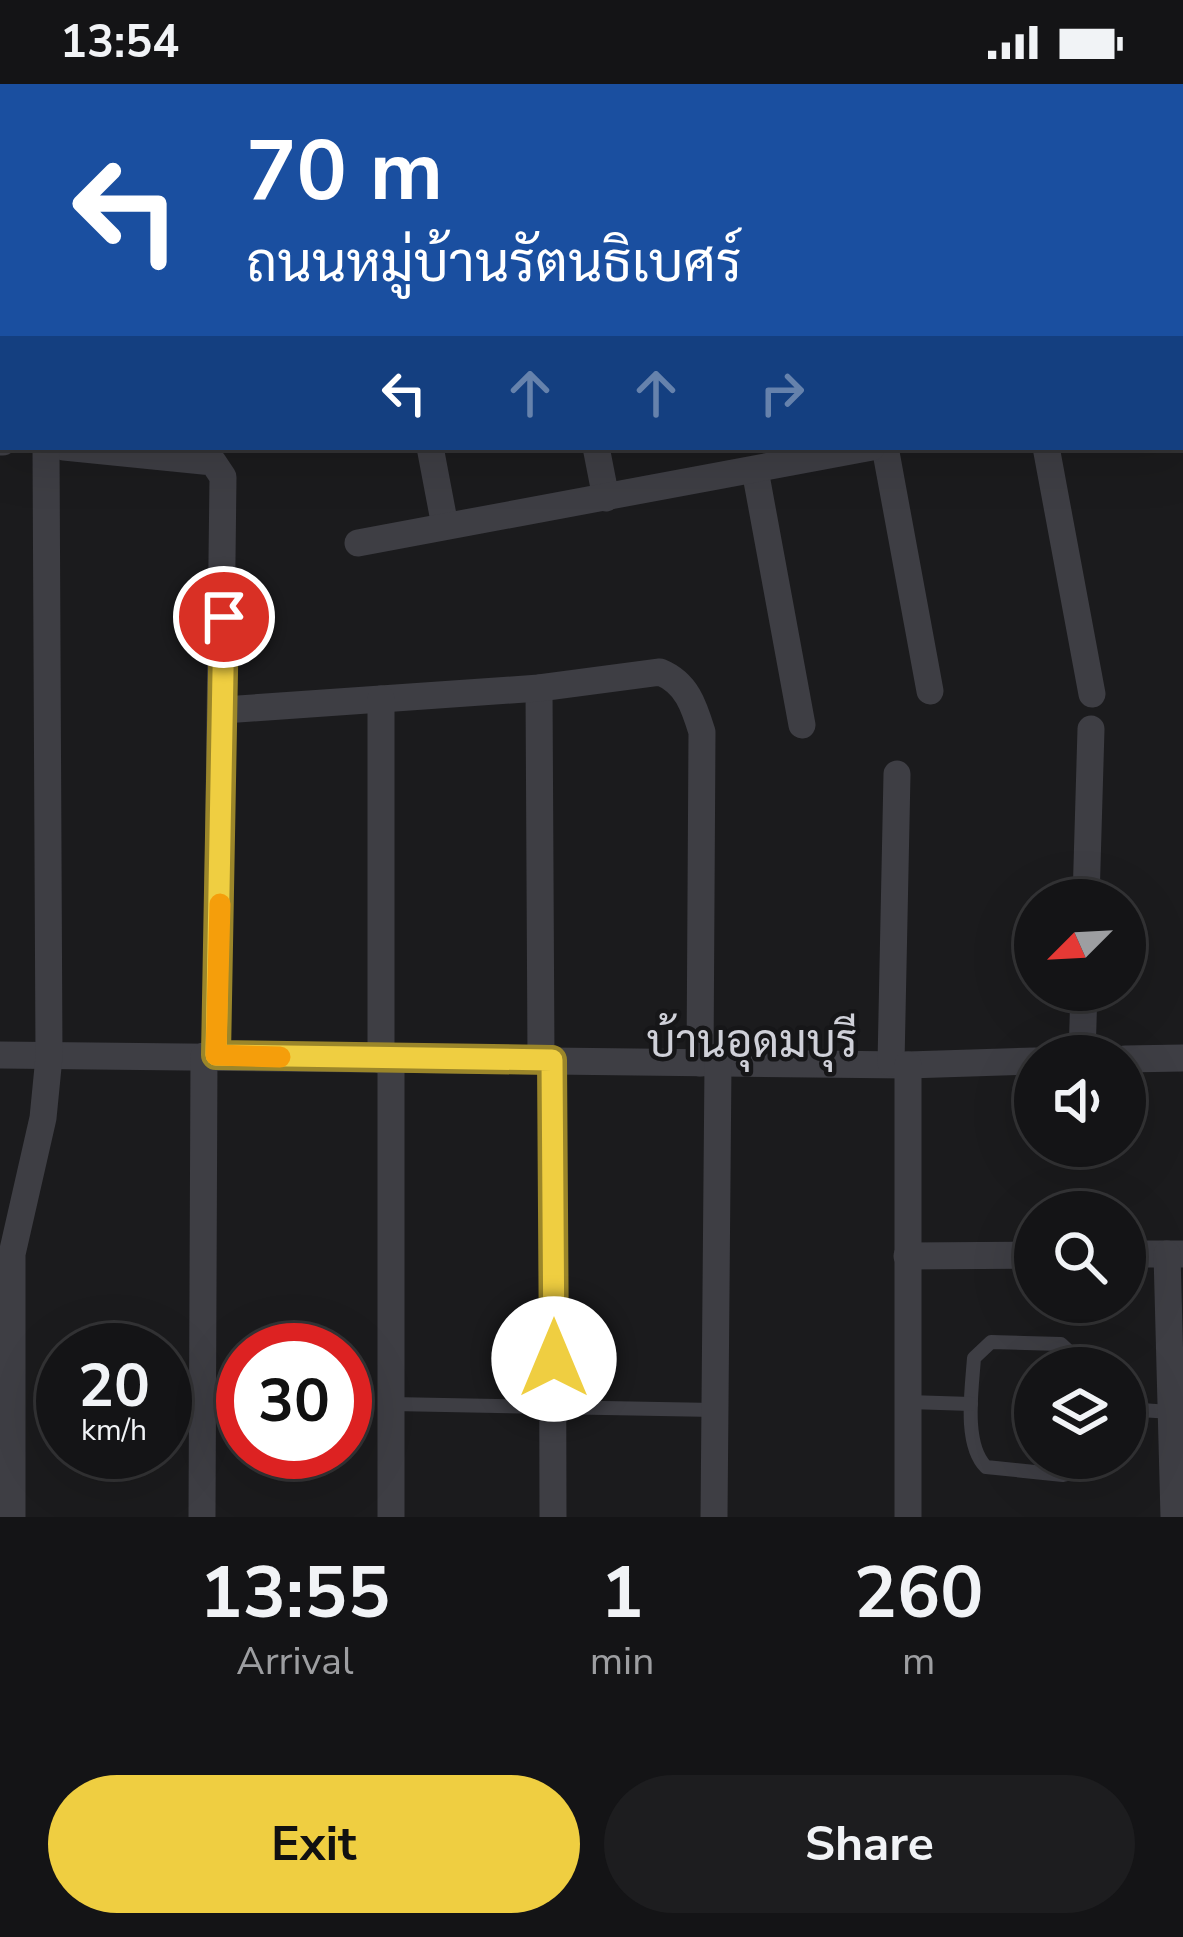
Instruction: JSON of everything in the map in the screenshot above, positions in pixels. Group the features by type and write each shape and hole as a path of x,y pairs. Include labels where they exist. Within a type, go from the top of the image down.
{"street":[{"path":"12,1517 12,1254 43,1118 50,1057 46,450"},
{"path":"94,450 213,462 223,477 224,710 210,1056 202,1517"},
{"path":"431,450 445,526"},
{"path":"597,450 606,498"},
{"path":"358,543 606,498 742,464 849,450"},
{"path":"886,450 930,691"},
{"path":"1047,450 1092,694"},
{"path":"742,464 802,725"},
{"path":"224,710 538,688 659,672 684,686 702,732 714,1517"},
{"path":"538,688 553,1517"},
{"path":"381,699 392,1517"},
{"path":"1087,879 1091,729"},
{"path":"897,774 908,1517"},
{"path":"0,1055 1014,1061"},
{"path":"1146,1059 1183,1058"},
{"path":"1174,1517 1175,1254"},
{"path":"907,1256 1014,1255"}],"lane":[{"path":"1014,1470 986,1467 976,1450 971,1404 974,1358 991,1342 1064,1347"},
{"path":"909,1402 971,1404"},
{"path":"392,1404 715,1410"},
{"path":"1146,1410 1171,1412"}],"slow traffic":[{"path":"220,904 216,1055 280,1057"}],"district":[{"name":"บ้านอุดมบุรี","path":"752,1041"}],"route":[{"path":"224,617 216,1055 552,1060 554,1359"}]}
